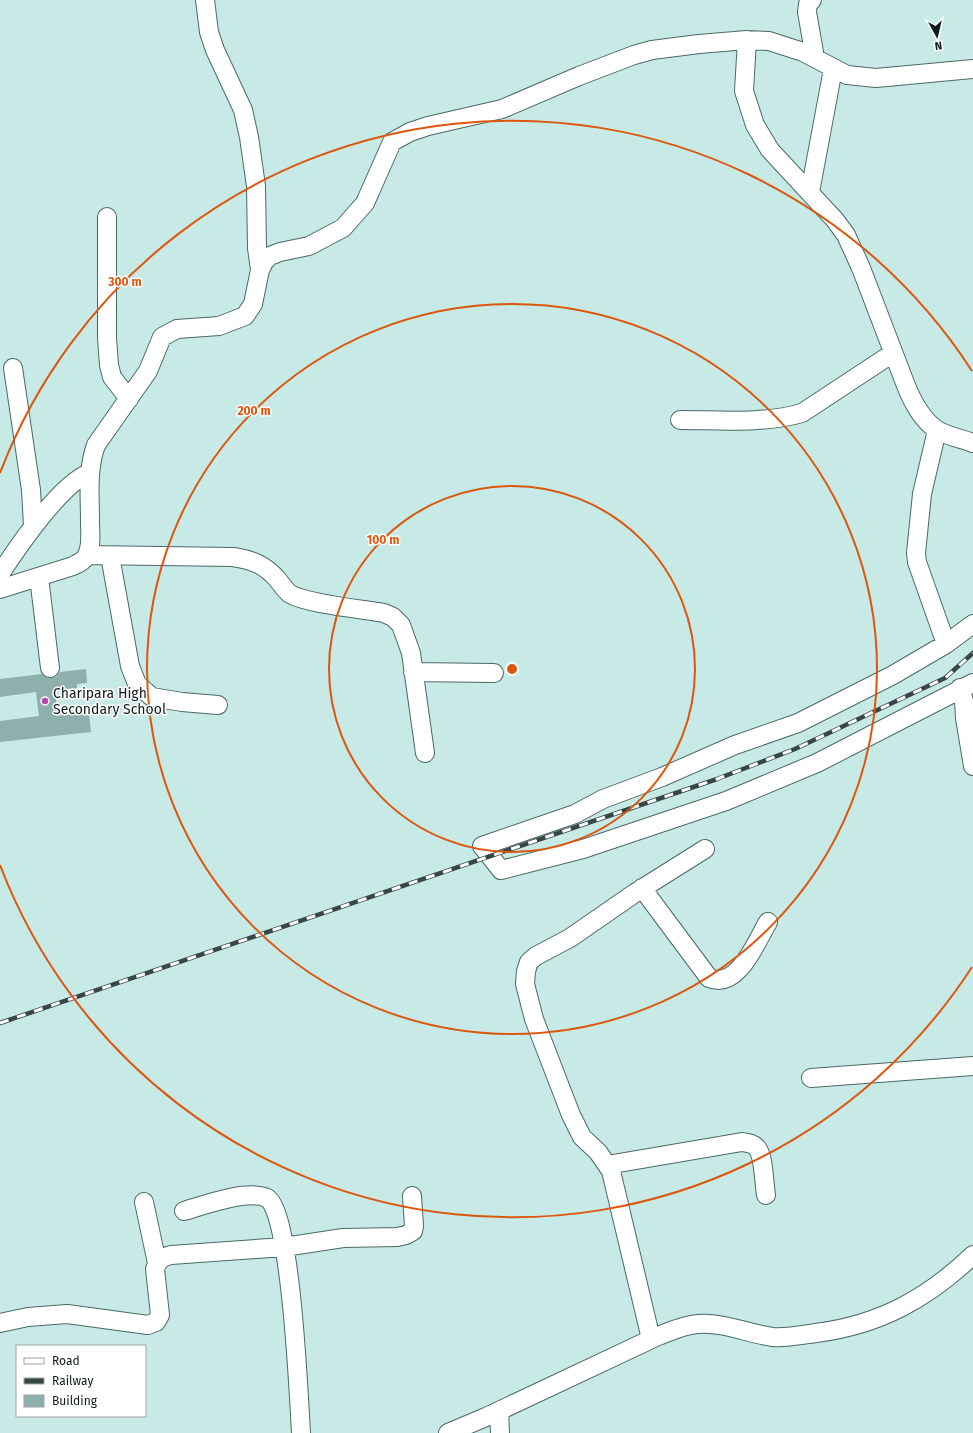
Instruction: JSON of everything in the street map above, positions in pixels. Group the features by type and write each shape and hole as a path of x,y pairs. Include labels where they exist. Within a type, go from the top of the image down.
{"street":[{"path":"205,0 209,32 215,50 243,110 249,137 256,186 257,248 260,270"},
{"path":"812,0 808,4 807,12 815,58"},
{"path":"747,40 744,91 755,125 770,150 810,192 846,235 861,268 913,402 921,415 937,430 973,443"},
{"path":"0,589 73,566 82,562 87,555 90,539 90,473 96,445 148,371 162,337 177,329 219,326 245,316 253,304 260,270 264,262 270,256 309,246 343,228 365,203 392,142 397,139 428,126 502,109 590,72 652,50 699,44 747,40 769,41 787,45 815,58 833,69 848,75 876,78 973,69"},
{"path":"810,192 833,69"},
{"path":"107,217 107,338 109,365 112,377 129,399"},
{"path":"680,420 764,420 785,418 802,413 893,353"},
{"path":"13,368 30,490 33,526"},
{"path":"937,430 922,494 916,553 917,562 946,644"},
{"path":"0,574 33,526 70,485 82,475 90,473"},
{"path":"87,555 233,556 257,562 269,570 290,594 300,598 384,613 393,617 401,625 411,653 425,753"},
{"path":"110,556 130,666 137,684 152,697 182,702 218,705"},
{"path":"39,577 50,668"},
{"path":"966,685 817,763 726,801 583,849 501,870 482,846 575,814 603,799 662,777 735,745 798,723 893,675 946,644 973,624"},
{"path":"414,672 494,673"},
{"path":"966,685 964,701 973,766"},
{"path":"651,1339 614,1182 607,1165 598,1152 582,1137 571,1114 534,1019 525,984 526,971 529,962 536,956 570,938 642,888 705,849"},
{"path":"642,888 706,974 716,981 726,980 734,975 743,964 768,922"},
{"path":"811,1078 973,1066"},
{"path":"607,1165 742,1142 751,1143 761,1154 766,1195"},
{"path":"184,1211 242,1197 255,1196 268,1199 273,1206 278,1219 284,1247 293,1310 301,1433"},
{"path":"157,1262 163,1257 171,1255 284,1247 343,1238 406,1236 413,1231 414,1226 412,1196"},
{"path":"0,1323 34,1316 67,1314 148,1325 156,1322 160,1315 155,1269 157,1262 144,1202"},
{"path":"448,1433 499,1411 651,1339 686,1326 699,1324 780,1337 828,1332 864,1324 880,1318 935,1288 973,1256"},
{"path":"499,1411 500,1433"}],"building":[{"path":"86,669 87,683 77,684 77,688 55,690 57,716 89,712 91,732 0,742 0,721 39,716 36,692 0,697 0,679 42,674 51,678 56,677 60,672"}],"railway":[{"path":"0,1023 717,779 795,749 945,678 973,653"}],"place":[{"name":"Charipara High Secondary School","path":"45,701"}]}
